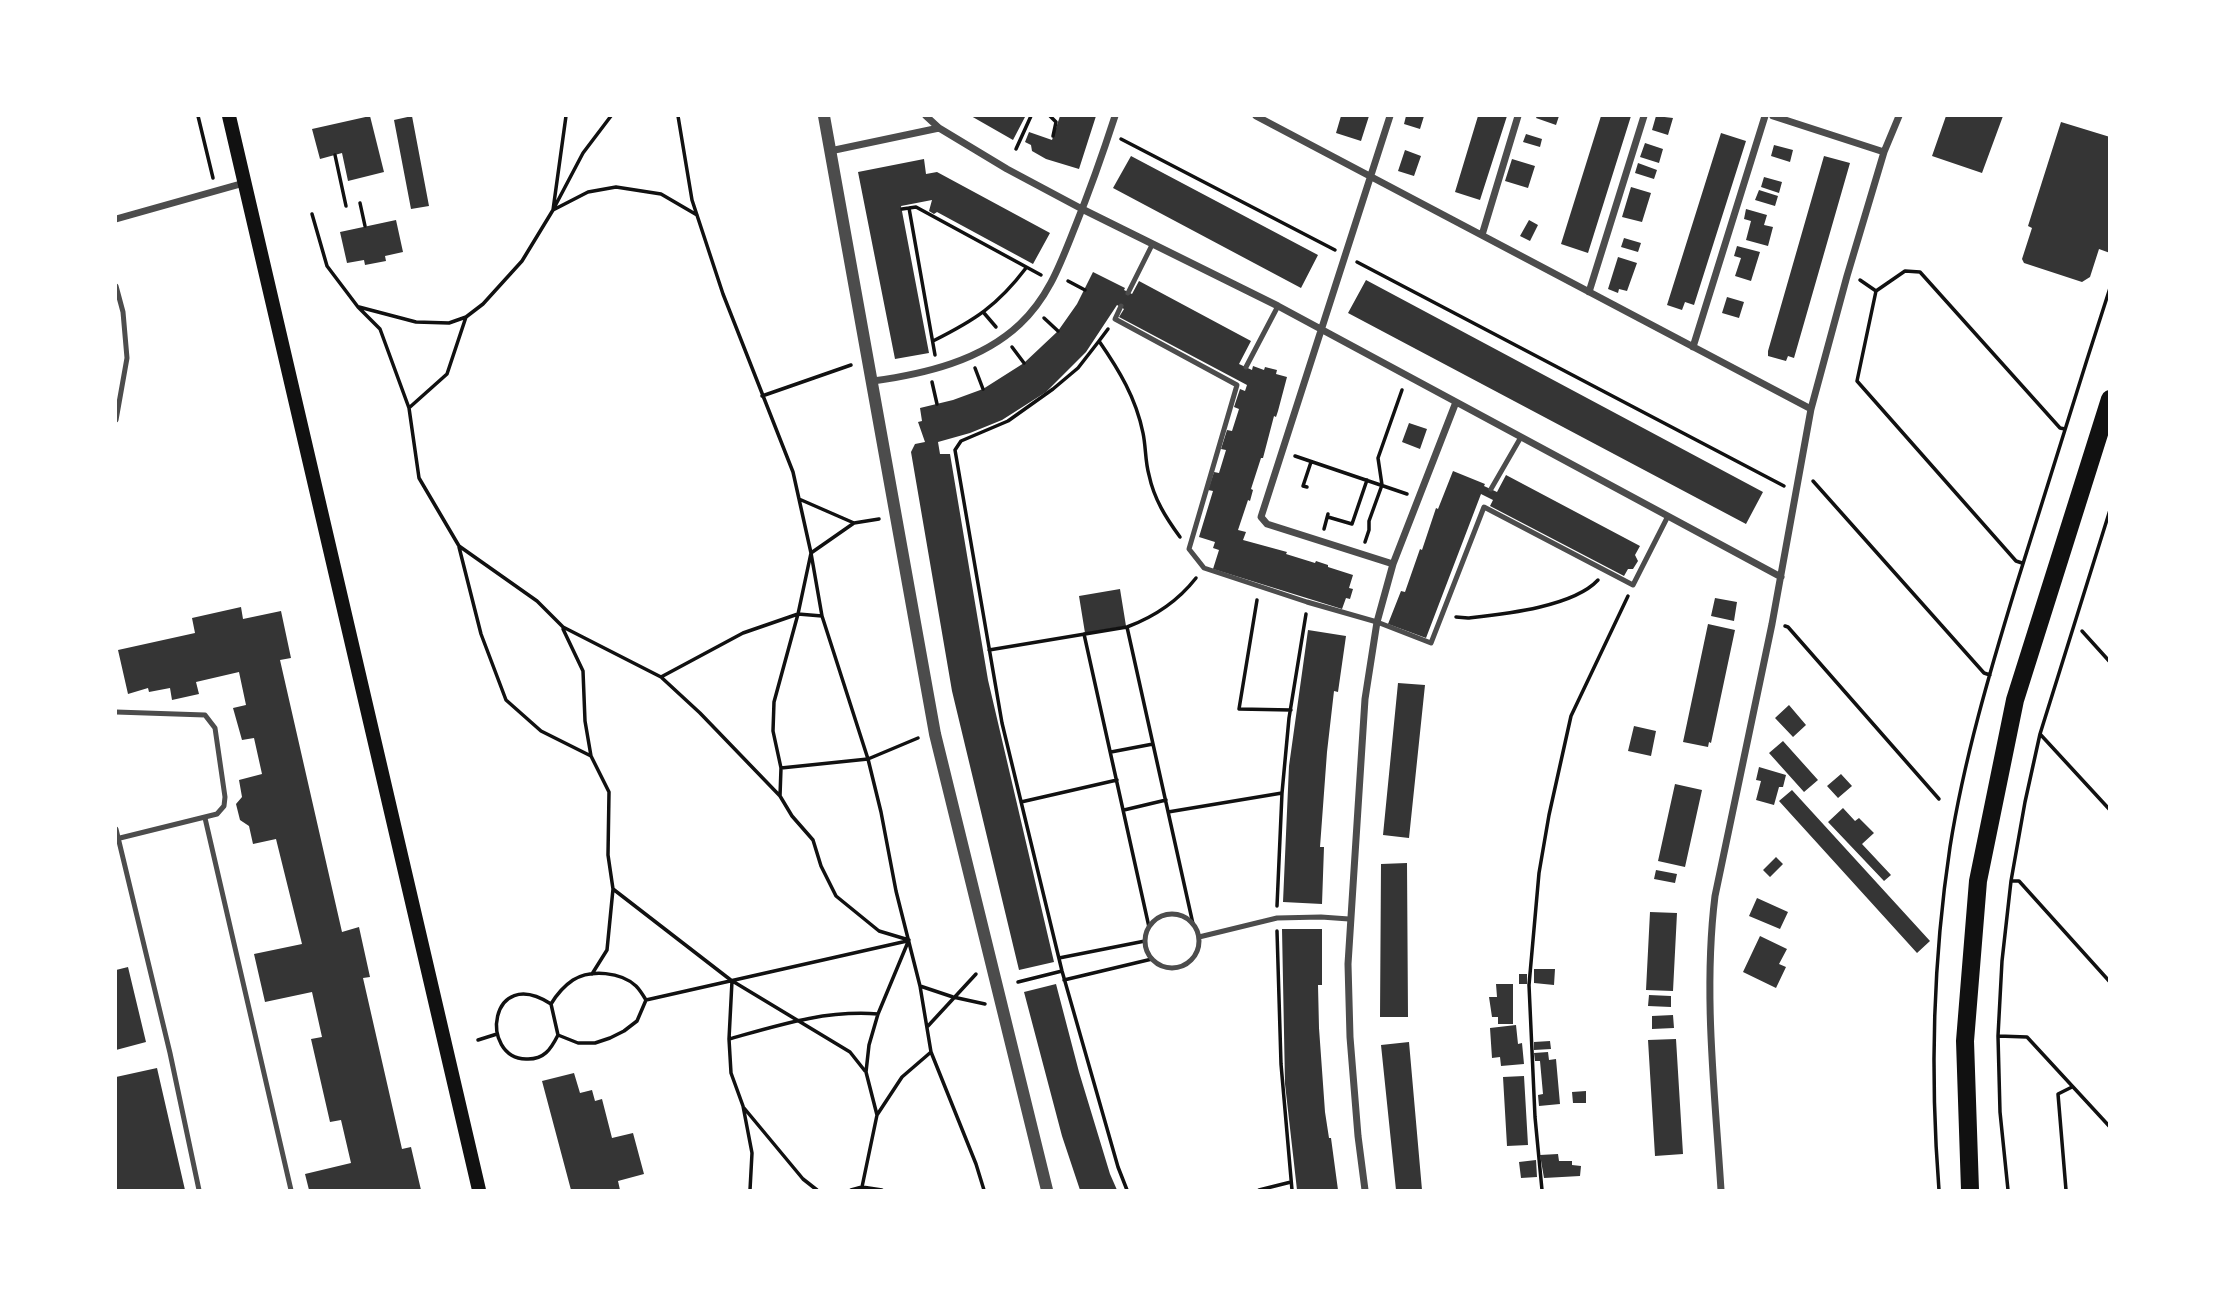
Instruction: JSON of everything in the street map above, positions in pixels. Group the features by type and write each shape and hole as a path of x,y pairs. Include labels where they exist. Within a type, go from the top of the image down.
{"main road":[{"path":"229,116 479,1191"},
{"path":"1970,1191 1965,1041 1978,881 2015,700 2109,400"}],"street":[{"path":"824,116 935,734 1048,1191"},
{"path":"926,116 939,128 1007,169 1152,245 1278,306 1781,577"},
{"path":"873,381 912,375 970,355 1004,337 1034,310 1054,278 1115,116"},
{"path":"1256,116 1811,409"},
{"path":"1390,116 1261,517 1267,524 1393,565"},
{"path":"1482,235 1518,116"},
{"path":"1589,292 1644,116"},
{"path":"1693,346 1765,116"},
{"path":"1773,116 1884,152"},
{"path":"1721,1191 1709,975 1715,896 1772,624 1811,409 1884,152 1899,116"},
{"path":"830,151 939,128"},
{"path":"116,219 245,183"},
{"path":"1365,1191 1350,1037 1348,964 1365,699 1377,622 1393,565 1456,402"}],"lane":[{"path":"1128,293 1152,245"},
{"path":"116,286 127,358 116,420"},
{"path":"1121,306 1115,319 1238,383 1189,549 1204,568 1377,622 1431,643 1488,497"},
{"path":"1246,367 1278,306"},
{"path":"1491,489 1521,437"},
{"path":"1484,507 1633,585 1668,516"},
{"path":"116,712 205,715 215,728 225,797 224,806 217,814 116,838"},
{"path":"205,818 291,1191"},
{"path":"116,829 116,838 170,1053 199,1191"},
{"path":"1166,914 1181,916 1193,924 1199,937 1196,954 1184,966 1167,968 1152,959 1145,941 1149,928 1159,917 1166,914"},
{"path":"1199,937 1277,918 1349,919"}],"path":[{"path":"198,116 216,191"},
{"path":"553,210 566,116"},
{"path":"358,307 416,322 449,323 466,317 483,303 522,261 583,153 611,116"},
{"path":"678,116 697,215 723,294 793,472 822,616 868,759 881,812 896,891 920,986 931,1052 976,1164 984,1191"},
{"path":"1016,149 1031,116"},
{"path":"1050,116 1056,122 1053,135"},
{"path":"1109,132 1795,492"},
{"path":"335,155 346,206"},
{"path":"553,210 588,192 616,187 661,194 697,215"},
{"path":"360,203 365,226"},
{"path":"902,209 916,207 1026,267 1085,290"},
{"path":"909,208 938,368"},
{"path":"312,214 324,261 358,307 380,329 410,408 419,478 459,546 481,634 506,700 541,731 592,756"},
{"path":"905,227 912,226"},
{"path":"933,341 984,313 1012,286 1026,267"},
{"path":"2023,563 2016,561 1857,381 1876,291 1905,271 1920,272 2060,428 2065,429"},
{"path":"914,275 921,273"},
{"path":"1034,310 1058,331"},
{"path":"410,408 447,374 466,317"},
{"path":"1115,319 1078,368 1054,390 1008,421 961,441 955,450 1002,723 1064,980 1127,1191"},
{"path":"923,324 930,322"},
{"path":"1099,341 1121,373 1135,406 1143,433 1149,478 1163,515 1189,549"},
{"path":"970,355 983,389"},
{"path":"762,396 851,365"},
{"path":"929,370 937,404"},
{"path":"1361,554 1382,485 1378,458 1407,376"},
{"path":"1283,452 1418,497"},
{"path":"1307,487 1303,486 1311,461"},
{"path":"1799,475 1810,477 1984,673 1990,675"},
{"path":"1328,517 1352,524 1367,480"},
{"path":"799,499 854,523"},
{"path":"2008,1191 2000,1112 1998,1036 2002,961 2011,881 2040,734 2109,510"},
{"path":"780,796 781,768 773,731 774,702 811,553 854,523 879,519"},
{"path":"459,546 537,601 562,627 583,671 585,721 592,756 609,792 608,855 613,889 607,950 592,974"},
{"path":"989,650 1127,627 1148,619 1185,592 1204,568"},
{"path":"1442,613 1468,618 1549,605 1592,587 1606,571"},
{"path":"1542,1191 1535,1117 1529,985 1539,873 1571,716 1633,585"},
{"path":"1259,586 1239,709 1290,710"},
{"path":"1292,1191 1281,1065 1277,918 1282,793 1290,710 1307,602"},
{"path":"661,677 743,633 798,614 822,616"},
{"path":"1772,624 1787,627 1939,799"},
{"path":"562,627 661,677 700,713 780,796 792,816 813,839 821,866 836,896 879,930 909,940"},
{"path":"1127,627 1193,924"},
{"path":"2082,631 2109,662"},
{"path":"1084,634 1149,928"},
{"path":"2040,734 2109,810"},
{"path":"781,768 868,759 918,738"},
{"path":"1110,752 1153,744"},
{"path":"1021,802 1116,780"},
{"path":"1168,812 1282,793"},
{"path":"1123,810 1166,800"},
{"path":"2011,881 2019,881 2109,982"},
{"path":"613,889 732,981 850,1052 866,1073"},
{"path":"646,1000 909,940"},
{"path":"877,1115 866,1073 869,1045 878,1013 909,940"},
{"path":"1059,958 1145,941"},
{"path":"1064,980 1152,959"},
{"path":"1018,982 1062,971"},
{"path":"928,1026 977,973"},
{"path":"551,1004 561,989 575,978 592,974 609,974 623,978 636,986 646,1000"},
{"path":"732,981 729,1039 731,1073 743,1106 752,1153 750,1191"},
{"path":"920,986 985,1004"},
{"path":"516,994 539,996 551,1004 558,1035 544,1056 531,1060 520,1059 501,1045 497,1034 498,1014 506,1000 516,994"},
{"path":"558,1035 578,1043 595,1043 610,1038 637,1021 646,1000"},
{"path":"729,1039 798,1020 850,1012 878,1013"},
{"path":"478,1040 497,1034"},
{"path":"1998,1036 2027,1037 2109,1127"},
{"path":"861,1189 877,1115 902,1077 931,1052"},
{"path":"2066,1191 2058,1094 2072,1087"},
{"path":"743,1106 803,1179 817,1191"},
{"path":"1259,1191 1291,1182"},
{"path":"851,1191 882,1191"}],"building":[{"path":"370,116 384,172 348,181 342,153 320,159 312,129"},
{"path":"412,116 429,206 411,209 394,120"},
{"path":"971,116 1022,116 1025,117 1013,140"},
{"path":"1060,116 1096,116 1079,169 1046,159 1032,151 1031,145 1025,142 1029,132 1052,140"},
{"path":"1341,116 1369,116 1361,141 1336,133"},
{"path":"1406,116 1424,116 1420,129 1404,124"},
{"path":"1478,116 1507,116 1480,200 1455,192"},
{"path":"1559,116 1556,125 1536,118"},
{"path":"1601,116 1631,116 1588,253 1561,244"},
{"path":"1656,116 1673,118 1668,135 1652,130"},
{"path":"1946,116 2003,116 1982,173 1932,156"},
{"path":"2061,122 2110,137 2110,253 2099,249 2090,277 2082,282 2024,263 2022,259 2032,228 2028,226"},
{"path":"1721,133 1746,141 1694,305 1685,302 1682,310 1667,305"},
{"path":"1526,134 1542,139 1540,147 1523,142"},
{"path":"1645,143 1663,149 1659,163 1640,157"},
{"path":"1774,145 1793,150 1790,162 1771,156"},
{"path":"1405,150 1421,156 1414,176 1398,171"},
{"path":"1131,156 1318,255 1301,288 1113,188"},
{"path":"1824,156 1850,163 1794,358 1788,356 1786,361 1768,356 1768,351"},
{"path":"924,159 926,174 937,172 1050,233 1033,264 937,212 934,214 929,211 932,200 901,206 929,353 895,359 858,172"},
{"path":"1512,159 1535,166 1528,188 1505,181"},
{"path":"1638,163 1657,170 1654,179 1635,173"},
{"path":"1764,177 1782,182 1779,193 1761,187"},
{"path":"1631,187 1651,193 1642,222 1622,217"},
{"path":"1759,190 1778,196 1775,206 1755,200"},
{"path":"1746,209 1767,215 1764,225 1773,227 1768,246 1746,240 1751,221 1744,219"},
{"path":"396,220 403,252 385,256 386,261 365,265 364,260 347,263 340,232"},
{"path":"1529,220 1538,225 1530,241 1520,236"},
{"path":"1624,238 1641,243 1638,252 1621,247"},
{"path":"1737,246 1760,252 1751,281 1735,276 1741,258 1734,256"},
{"path":"1618,257 1637,263 1627,291 1619,289 1618,293 1608,289"},
{"path":"1093,272 1132,294 1139,281 1251,341 1239,364 1252,370 1253,366 1264,370 1265,367 1277,370 1276,374 1287,377 1251,489 1250,501 1248,500 1238,530 1246,532 1243,540 1315,563 1316,561 1353,575 1349,588 1353,589 1350,599 1346,598 1342,609 1213,569 1219,550 1213,548 1215,542 1199,537 1213,491 1208,490 1214,472 1219,473 1226,450 1221,449 1227,430 1232,431 1239,409 1234,407 1240,389 1245,391 1247,385 1119,317 1124,309 1117,305 1086,352 1046,392 1002,420 938,442 940,454 950,454 988,680 1054,962 1019,970 952,691 911,452 915,444 925,442 918,422 922,421 920,408 983,389 1024,363 1058,331 1077,304"},
{"path":"1366,280 1763,492 1746,524 1348,313"},
{"path":"1727,297 1744,302 1739,318 1722,313"},
{"path":"1409,423 1427,429 1420,449 1402,442"},
{"path":"1453,471 1497,492 1506,475 1640,546 1635,555 1638,561 1624,576 1490,506 1493,500 1481,494 1426,638 1388,624 1401,591 1405,592 1436,508 1438,509"},
{"path":"1120,589 1126,626 1085,633 1079,596"},
{"path":"1715,598 1737,602 1734,621 1711,616"},
{"path":"241,607 243,619 281,611 291,658 280,660 342,932 359,927 370,977 363,978 402,1149 411,1147 421,1190 309,1190 305,1174 351,1163 341,1120 330,1122 311,1039 322,1037 312,992 265,1002 254,954 302,944 276,839 253,844 249,826 240,820 236,804 242,797 239,780 262,774 254,738 242,740 233,708 246,705 239,672 196,682 199,694 172,700 170,688 149,692 148,688 128,694 118,650 195,633 192,618"},
{"path":"1708,624 1735,630 1708,747 1683,742"},
{"path":"1308,630 1346,636 1338,692 1334,691 1327,752 1320,847 1324,847 1322,904 1283,902 1289,766"},
{"path":"1398,683 1425,685 1409,838 1383,835"},
{"path":"1789,705 1806,725 1793,737 1775,718"},
{"path":"1634,726 1656,731 1651,756 1628,751"},
{"path":"1783,741 1818,780 1804,792 1769,753"},
{"path":"1759,767 1786,775 1774,805 1756,800 1761,781 1756,780"},
{"path":"1841,774 1852,786 1838,798 1827,786"},
{"path":"1675,784 1702,790 1685,867 1658,861"},
{"path":"1792,790 1930,941 1917,953 1779,801"},
{"path":"1843,808 1855,821 1859,818 1874,833 1862,844 1891,875 1884,881 1828,822"},
{"path":"1776,857 1783,864 1770,877 1763,870"},
{"path":"1407,863 1408,1017 1380,1017 1381,864"},
{"path":"1656,870 1677,874 1675,883 1654,879"},
{"path":"1757,898 1788,912 1780,929 1749,916"},
{"path":"1650,912 1677,913 1673,991 1646,990"},
{"path":"1282,929 1322,929 1322,985 1318,985 1319,1028 1325,1112 1338,1190 1297,1190 1285,1084"},
{"path":"1760,936 1787,949 1779,964 1786,967 1776,988 1743,972"},
{"path":"128,967 146,1042 116,1050 116,970"},
{"path":"1534,969 1555,969 1554,985 1534,983"},
{"path":"1519,974 1527,974 1527,984 1519,984"},
{"path":"1056,984 1079,1072 1117,1190 1080,1190 1062,1136 1024,992"},
{"path":"1496,984 1513,984 1513,1024 1498,1024 1498,1017 1492,1017 1489,997 1497,997"},
{"path":"1649,995 1671,996 1671,1007 1648,1006"},
{"path":"1673,1015 1674,1028 1652,1029 1652,1016"},
{"path":"1516,1025 1518,1044 1522,1043 1524,1064 1501,1066 1500,1057 1492,1058 1490,1028"},
{"path":"1676,1039 1683,1154 1655,1156 1648,1040"},
{"path":"1550,1041 1551,1049 1534,1050 1534,1042"},
{"path":"1409,1042 1422,1190 1396,1190 1381,1045"},
{"path":"1548,1052 1549,1060 1556,1059 1560,1104 1539,1106 1538,1095 1543,1094 1540,1061 1535,1061 1534,1053"},
{"path":"157,1068 185,1190 116,1190 116,1077"},
{"path":"574,1073 580,1093 592,1090 595,1101 602,1099 612,1138 633,1133 644,1174 618,1181 620,1190 571,1190 542,1081"},
{"path":"1524,1076 1528,1145 1507,1146 1503,1077"},
{"path":"1586,1091 1586,1103 1573,1103 1572,1092"},
{"path":"1558,1154 1559,1161 1572,1161 1572,1165 1581,1166 1580,1176 1544,1178 1540,1155"},
{"path":"1536,1160 1537,1177 1521,1178 1519,1162"}]}
